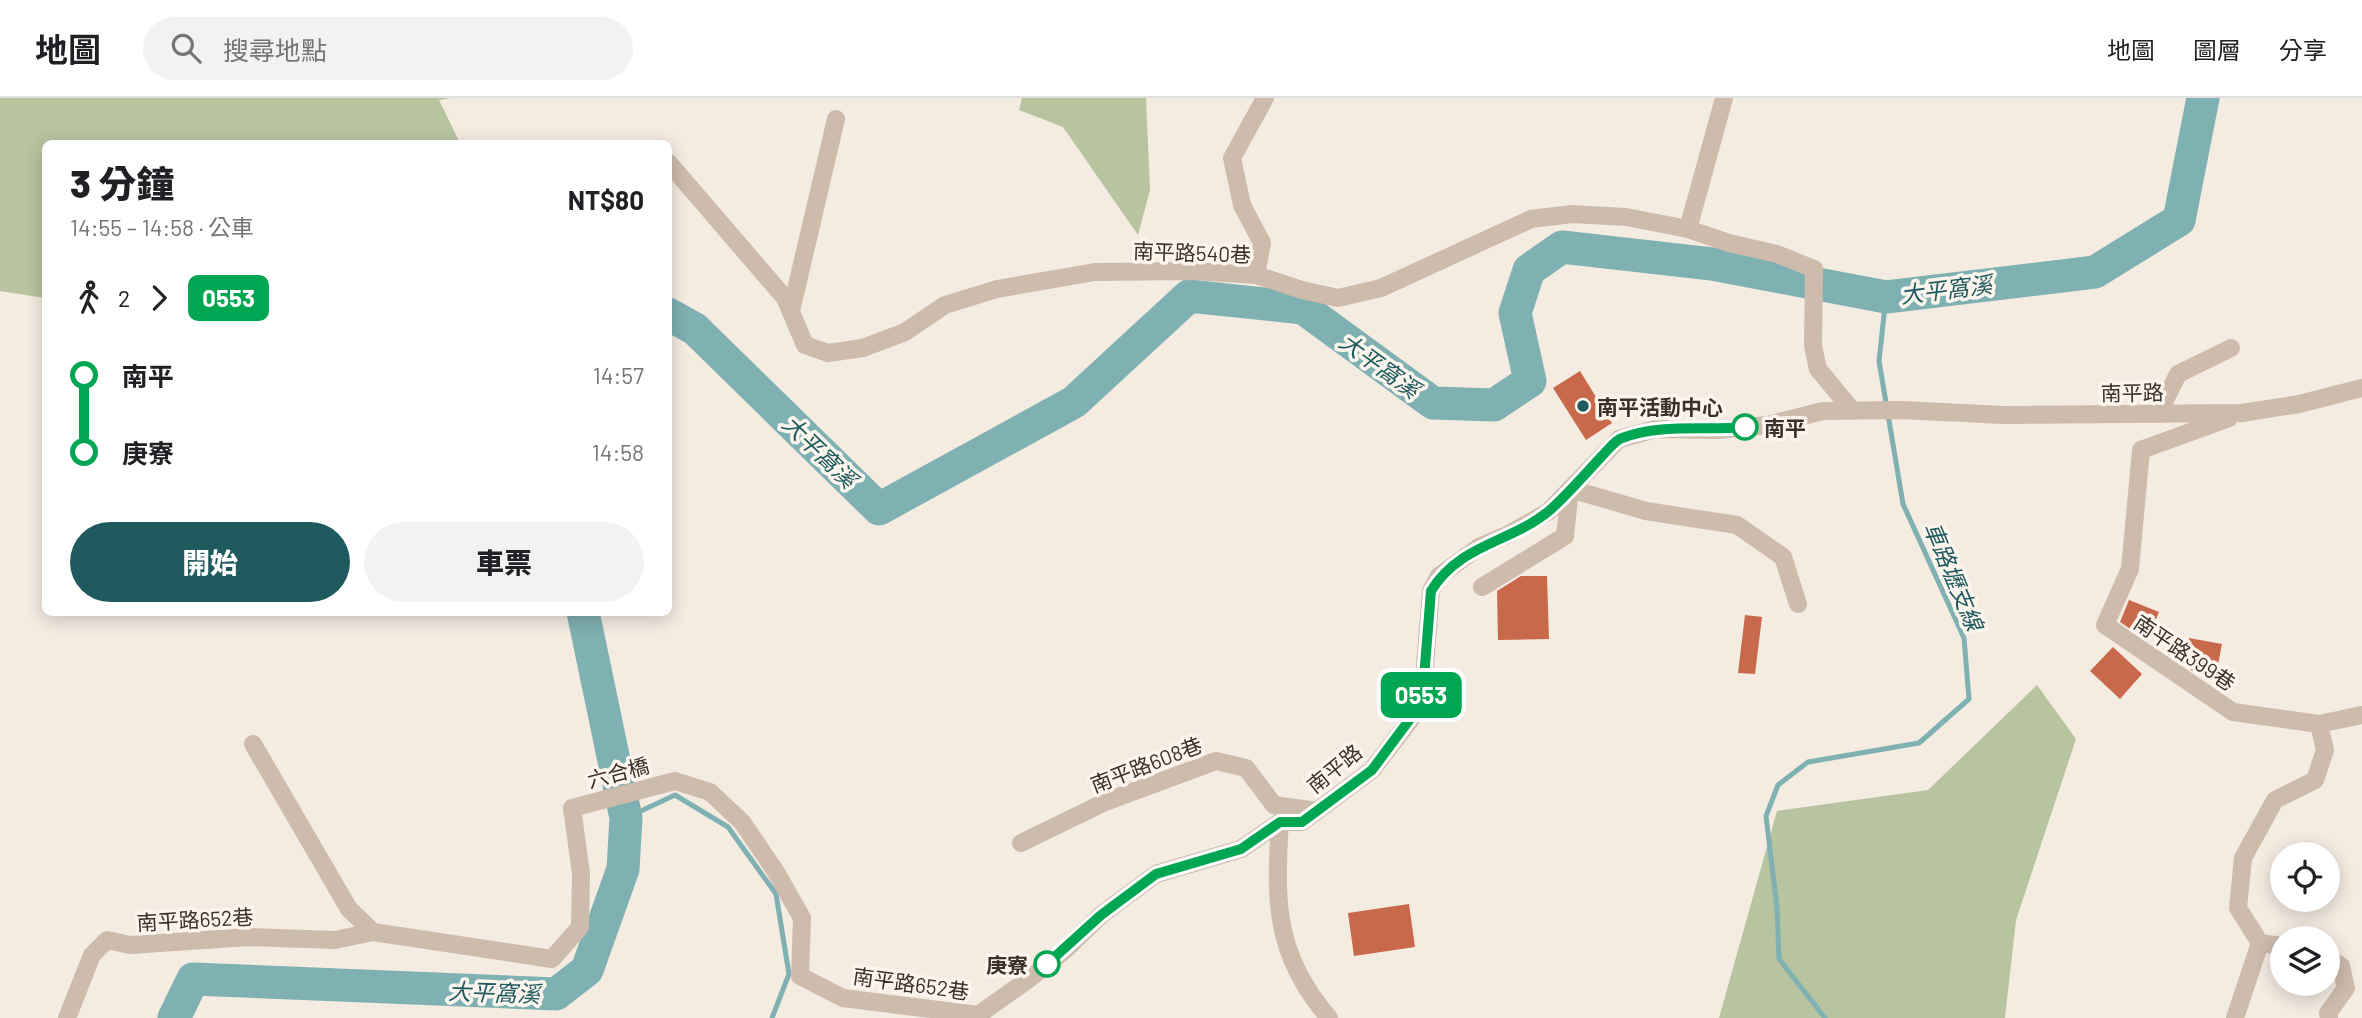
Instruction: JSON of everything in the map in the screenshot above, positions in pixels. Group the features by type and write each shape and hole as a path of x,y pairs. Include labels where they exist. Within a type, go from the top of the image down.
{"street":[{"path":"1256,275 1262,243 1242,205 1232,158 1265,98"},
{"path":"1688,229 1724,98"},
{"path":"791,311 836,119"},
{"name":"南平路540巷","path":"672,167 785,298 805,345 828,354 863,348 905,332 945,305 997,289 1095,272 1193,271 1256,275 1338,298 1381,288 1531,219 1572,214 1626,217 1688,229 1729,243 1777,254 1814,269 1812,346 1818,369 1852,410"},
{"path":"2158,414 2178,374 2231,348"},
{"name":"南平路","path":"974,1016 1029,979 1065,950 1101,915 1156,874 1241,849 1280,822 1302,822 1372,770 1410,719 1423,690 1431,591 1440,576 1479,547 1548,512 1619,439 1656,429 1718,430 1767,425 1823,411 1901,410 2004,415 2242,413 2299,404 2362,388"},
{"name":"南平路399巷","path":"2242,413 2141,450 2130,569 2105,625 2233,712 2319,724 2362,715"},
{"path":"1482,587 1565,536 1570,489 1646,511 1737,525 1783,557 1798,604"},
{"path":"2260,943 2238,908 2243,858 2275,800 2315,780 2325,750 2319,724"},
{"path":"253,744 349,909 373,932"},
{"name":"南平路608巷","path":"1021,843 1105,802 1216,761 1246,768 1274,805 1317,811"},
{"name":"南平路652巷","path":"675,781 710,792 742,822 776,872 802,918 800,975 843,998 974,1016"},
{"name":"六合橋","path":"572,808 675,781"},
{"name":"南平路652巷","path":"67,1018 92,955 107,940 130,945 249,937 335,940 373,932 552,959 580,928 581,873 572,808"},
{"path":"1280,822 1276,882 1281,930 1291,959 1329,1018"},
{"path":"2260,943 2270,944"},
{"path":"2235,1018 2260,943"},
{"path":"2329,1018 2328,1013 2346,988 2340,965"}],"green space":[{"path":"0,98 451,98 439,100 459,140 42,140 42,298 0,291"},
{"path":"1022,98 1146,98 1150,190 1138,235 1063,127 1019,110"},
{"path":"2037,685 2076,739 2016,920 2005,1018 1719,1018 1777,811 1928,790"}],"building":[{"name":"南平活動中心","path":"1580,371 1612,423 1586,440 1553,388"},
{"path":"1521,576 1547,576 1549,639 1498,640 1497,591"},
{"path":"2129,600 2159,612 2147,640 2120,622"},
{"path":"1745,615 1762,617 1755,674 1738,673"},
{"path":"2189,638 2222,644 2216,675 2193,671 2184,665"},
{"path":"2113,647 2142,674 2120,699 2090,671"},
{"path":"1409,904 1415,947 1354,956 1348,913"}],"waterway":[{"name":"大平窩溪","path":"672,316 695,329 879,509 1074,402 1189,296 1303,308 1433,403 1494,405 1530,381 1515,313 1529,270 1562,247 1712,264 1886,297 2095,272 2179,220 2203,98"},
{"name":"車路壢支線","path":"1825,1018 1779,959 1777,908 1766,816 1778,785 1808,762 1919,743 1969,699 1964,638 1903,504 1879,361 1886,297"},
{"name":"大平窩溪","path":"174,1018 193,979 556,994 587,970 623,869 626,818 584,616"},
{"path":"626,818 675,795 728,827 776,894 789,974 772,1018"}],"bus line":[{"name":"0553","path":"1047,964 1101,915 1156,874 1241,849 1280,822 1302,822 1372,770 1410,719 1423,690 1431,591 1440,576 1479,547 1548,512 1619,439 1656,429 1718,430 1745,427"}],"place":[{"name":"南平活動中心","path":"1583,406"},
{"name":"南平","path":"1745,427"},
{"name":"庚寮","path":"1047,964"}]}
